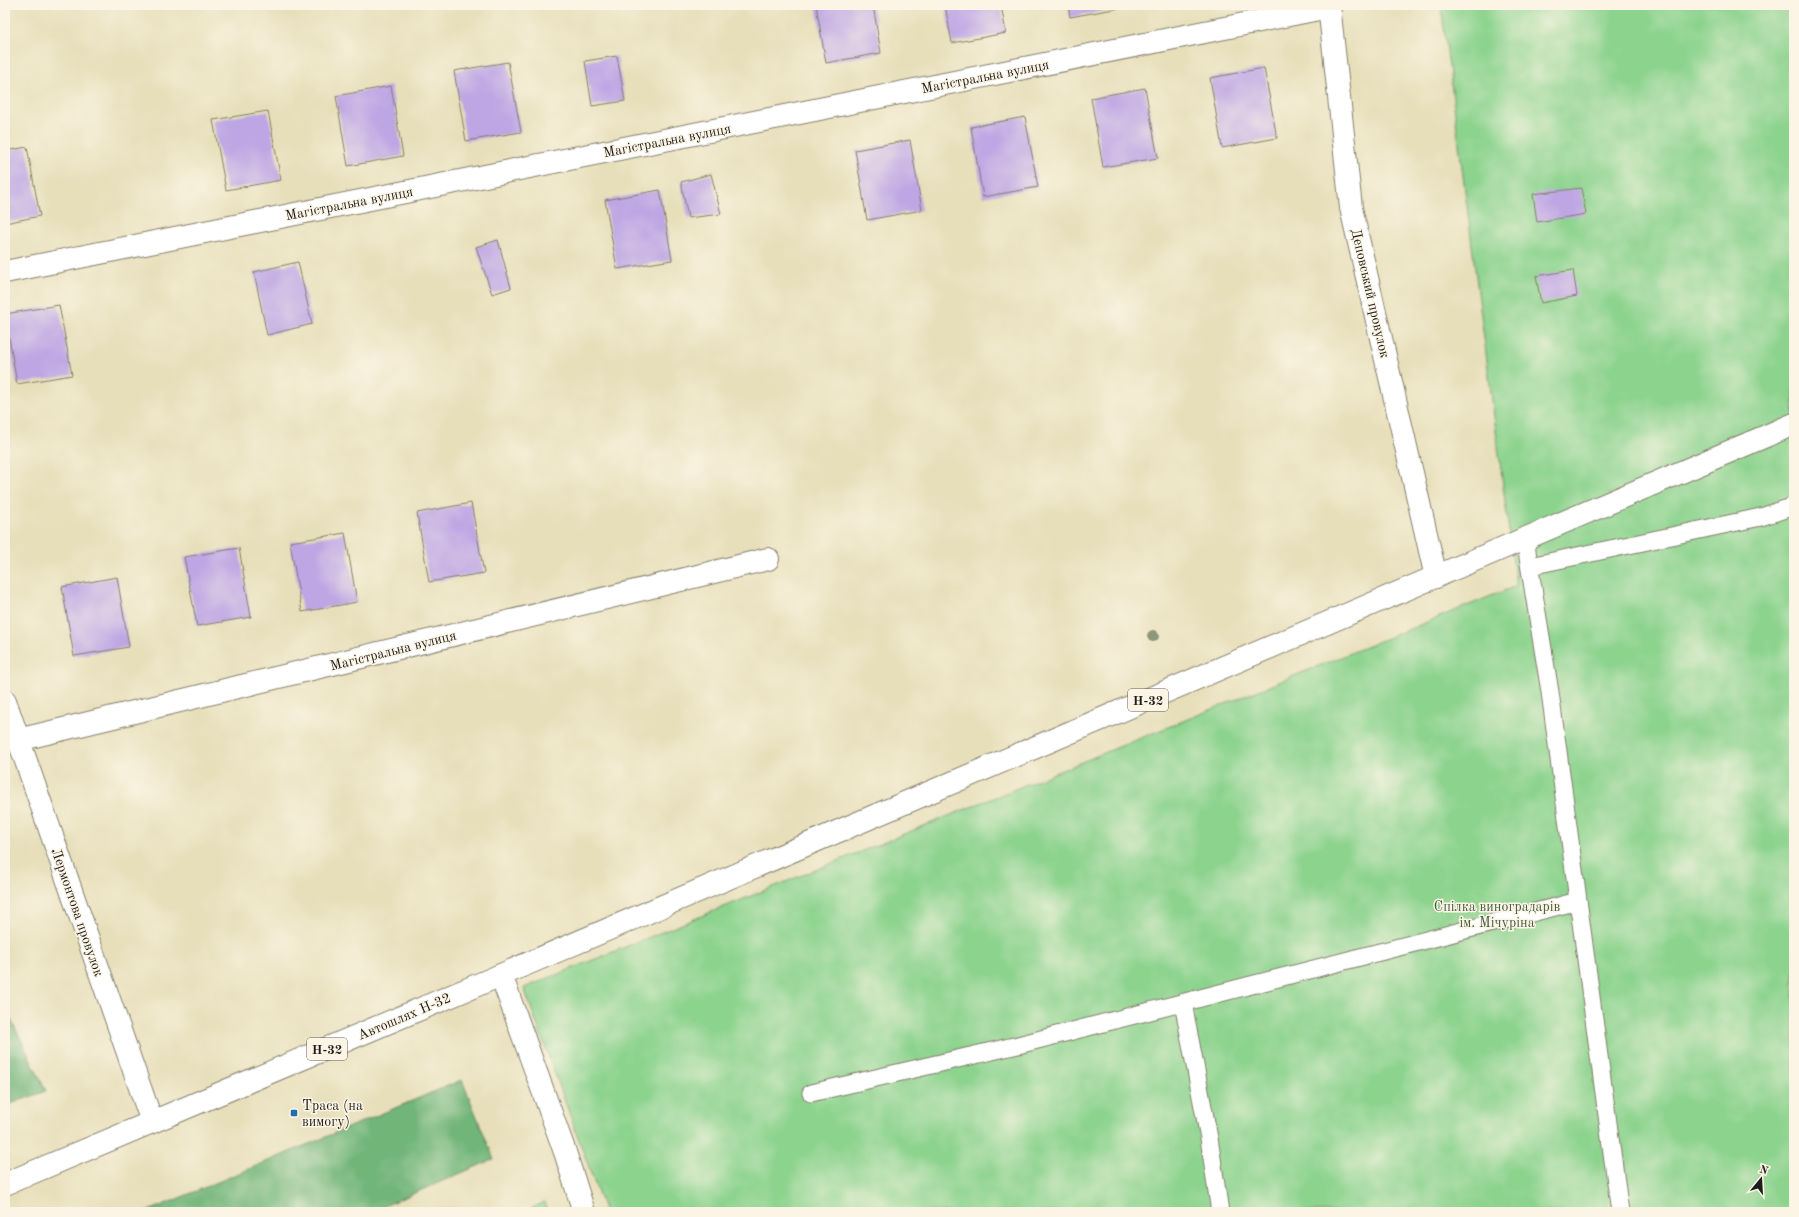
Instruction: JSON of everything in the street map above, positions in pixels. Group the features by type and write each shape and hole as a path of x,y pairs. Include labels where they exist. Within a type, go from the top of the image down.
{"street":[{"name":"Магістральна вулиця","path":"5,272 1329,6"},
{"name":"Деповський провулок","path":"1329,6 1351,208 1436,576"},
{"name":"Н-32","path":"501,975 1794,424"},
{"name":"Магістральна вулиця","path":"18,740 768,559"},
{"name":"Лермонтова провулок","path":"5,701 152,1122"},
{"name":"Автошлях Н-32","path":"152,1122 501,975"},
{"path":"501,975 565,1152 584,1212"},
{"name":"Н-32","path":"5,1184 152,1122"}],"lane":[{"path":"1530,566 1761,517 1794,506"},
{"path":"1525,538 1550,692 1620,1212"},
{"path":"811,1094 1018,1045 1578,901"},
{"path":"1183,1003 1209,1138 1220,1212"}],"green space":[{"name":"Спілка виноградарів ім. Мічуріна","path":"1441,5 1794,5 1794,1212 605,1212 524,988 1516,586"},
{"path":"5,1007 46,1091 5,1106"},
{"path":"462,1080 494,1159 370,1212 146,1212"},
{"path":"545,1202 548,1212 523,1212"}],"building":[{"path":"816,5 873,5 881,53 826,63"},
{"path":"945,5 1001,5 1006,33 952,43"},
{"path":"1068,5 1125,5 1125,7 1070,17"},
{"path":"617,56 625,101 592,106 585,61"},
{"path":"508,62 521,132 466,141 454,71"},
{"path":"1264,68 1277,138 1222,148 1210,78"},
{"path":"391,86 403,156 348,166 336,96"},
{"path":"1145,88 1158,158 1103,167 1091,98"},
{"path":"268,111 281,180 226,190 213,120"},
{"path":"1025,117 1038,187 983,197 971,127"},
{"path":"910,140 922,210 867,220 855,150"},
{"path":"27,147 40,216 5,223 5,151"},
{"path":"711,174 721,214 688,218 681,182"},
{"path":"1581,188 1586,214 1537,222 1533,194"},
{"path":"660,190 672,260 617,269 605,200"},
{"path":"498,240 511,288 492,294 476,247"},
{"path":"298,262 312,324 267,335 254,272"},
{"path":"1573,270 1577,296 1541,303 1536,276"},
{"path":"59,305 72,375 17,384 5,314"},
{"path":"471,503 484,573 429,582 417,513"},
{"path":"345,533 357,602 302,612 290,542"},
{"path":"239,548 251,617 197,626 184,557"},
{"path":"117,577 129,647 74,656 62,587"}],"place":[{"name":"Траса (на вимогу)","path":"294,1113"}]}
